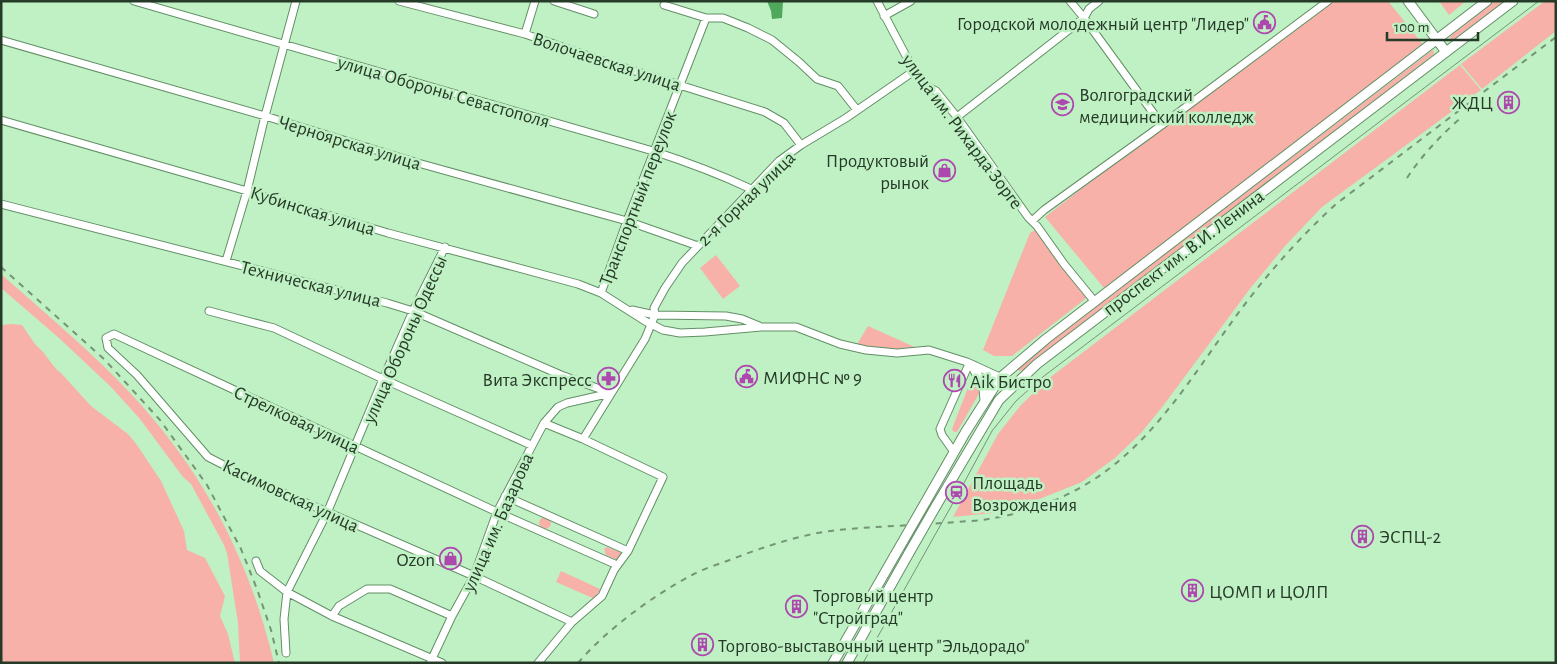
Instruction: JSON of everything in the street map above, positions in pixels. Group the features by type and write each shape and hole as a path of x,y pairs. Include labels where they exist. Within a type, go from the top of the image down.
{"main road":[{"path":"1408,1 1446,52"},
{"name":"проспект им. В.И. Ленина","path":"833,663 954,452 1000,378 1046,339 1487,1"},
{"name":"проспект им. В.И. Ленина","path":"847,663 936,506 999,400 1014,384 1037,364 1513,1"},
{"path":"971,365 982,381 985,400"}],"street":[{"name":"улица Обороны Севастополя","path":"134,1 683,160 723,176 751,190"},
{"path":"226,261 247,191 264,116 296,1"},
{"name":"Волочаевская улица","path":"399,1 525,34 765,112 784,123 801,146"},
{"path":"525,34 535,1"},
{"path":"554,1 594,14"},
{"name":"улица им. Рихарда Зорге","path":"877,1 914,71 926,86 936,92 957,117 1032,221 1095,302"},
{"path":"884,16 911,1"},
{"path":"1070,1 1162,125"},
{"path":"957,117 1084,18 1089,9 1099,1"},
{"path":"1032,221 1044,210 1328,1"},
{"path":"664,5 706,18 724,18 772,40 817,79 838,86 857,110"},
{"name":"Транспортный переулок","path":"601,294 626,221 706,18"},
{"name":"Черноярская улица","path":"1,40 264,116 418,163 626,221 698,246"},
{"name":"2-я Горная улица","path":"651,324 655,315 654,308 682,263 779,162 914,71"},
{"name":"Кубинская улица","path":"1,120 388,233 578,284 601,294 663,330 680,333 761,327 796,327 840,344 874,351 897,353 929,350 971,365 1014,384"},
{"name":"Техническая улица","path":"1,204 413,311 561,375 611,393"},
{"name":"улица Обороны Одессы","path":"286,653 284,619 287,592 327,512 413,311 445,247"},
{"name":"Кубинская улица","path":"622,307 655,315 726,316 742,319 761,327"},
{"path":"209,311 274,328 531,445"},
{"path":"583,439 645,339 651,324"},
{"name":"Стрелковая улица","path":"136,375 108,348 106,338 114,334 534,529 617,565"},
{"path":"954,452 940,429 971,365"},
{"name":"Касимовская улица","path":"136,375 208,456 249,478 474,576 572,622"},
{"name":"улица им. Базарова","path":"431,661 452,616 474,576 497,512 544,423 558,407 567,403 611,393"},
{"path":"538,663 572,622 602,596 617,565 628,551 663,477 583,439 544,423"},
{"path":"505,496 628,551"},
{"path":"256,561 260,571 287,592 332,616 431,661 442,663"},
{"path":"332,616 339,606 367,589 390,590 452,616"}],"shaded area":[{"path":"767,1 783,1 782,18 772,19"},
{"path":"1333,1 1388,1 1425,47 1104,288 1045,217 1162,126"},
{"path":"1439,1 1466,1 1449,15"},
{"path":"1495,1 1505,1 1454,40 1451,39 1450,37 1453,34"},
{"path":"1545,1 1556,1 1556,31 1482,89 1461,64"},
{"path":"1433,50 1433,55 1025,369 1018,370 1017,368 1020,365"},
{"path":"1460,65 1481,90 1322,207 1285,246 1249,290 1141,433 1115,458 1082,482 1042,498 1002,512 953,517 998,434 1021,405 1048,379"},
{"path":"1035,230 1041,231 1089,296 1012,356 994,356 983,350 1030,233"},
{"path":"716,255 740,286 723,299 700,268"},
{"path":"1,274 123,385 142,405 180,453 215,509 244,568 274,663 240,663 238,623 227,553 191,484 183,477 140,419 111,387 59,338 1,288"},
{"path":"1,325 22,325 56,369 91,406 128,434 161,481 184,531 187,550 205,558 225,596 220,616 228,634 235,663 1,663"},
{"path":"868,326 919,349 898,352 856,346"},
{"path":"976,377 980,392 957,432 954,432 952,429 969,385"},
{"path":"545,517 551,523 545,529 539,523"},
{"path":"607,547 622,553 617,560 606,555 604,549"},
{"path":"561,571 600,589 595,599 556,582"}],"tram line":[{"path":"863,663 992,431 1016,401 1044,376 1539,1"}],"railway":[{"path":"578,663 617,625 662,592 701,571 756,550 786,540 817,533 862,528 976,521 1001,517 1038,507 1085,485 1109,469 1152,429 1261,283 1297,242 1336,204 1556,37"},
{"path":"1407,178 1433,145 1463,116"},
{"path":"1,267 104,359 160,420 207,485 241,549 271,630 279,663"}],"place":[{"name":"Городской молодежный центр \"Лидер\"","path":"1265,23"},
{"name":"ЖДЦ","path":"1509,102"},
{"name":"Волгоградский медицинский колледж","path":"1063,105"},
{"name":"Продуктовый рынок","path":"945,171"},
{"name":"МИФНС № 9","path":"747,377"},
{"name":"Вита Экспресс","path":"608,379"},
{"name":"Aik Бистро","path":"954,381"},
{"name":"Площадь Возрождения","path":"956,493"},
{"name":"ЭСПЦ-2","path":"1363,536"},
{"name":"Ozon","path":"451,559"},
{"name":"ЦОМП и ЦОЛП","path":"1193,591"},
{"name":"Торговый центр \"Стройград\"","path":"797,606"},
{"name":"Торгово-выставочный центр \"Эльдорадо\"","path":"702,645"}]}
